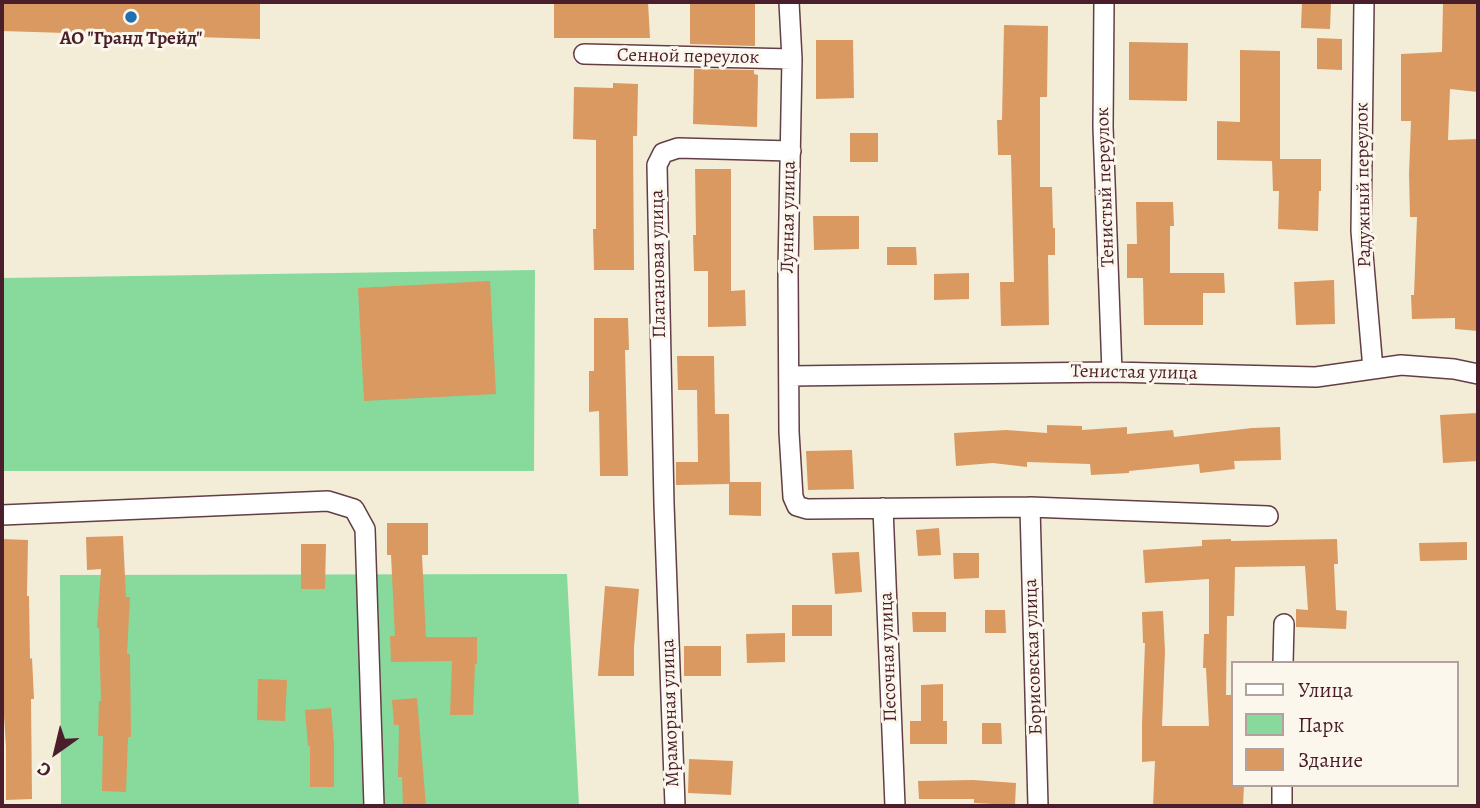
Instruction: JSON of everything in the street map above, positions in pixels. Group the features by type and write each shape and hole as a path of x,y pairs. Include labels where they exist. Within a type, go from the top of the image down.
{"street":[{"name":"Лунная улица","path":"789,2 792,59 788,270 789,432 793,496 797,506 807,509 883,508"},
{"name":"Тенистый переулок","path":"1104,2 1103,127 1112,372"},
{"name":"Радужный переулок","path":"1364,2 1361,231 1373,369"},
{"name":"Сенной переулок","path":"584,54 792,59"},
{"name":"Платановая улица","path":"668,619 657,165 663,153 678,148 790,151"},
{"name":"Тенистая улица","path":"789,376 1112,372 1316,377 1401,365 1454,369 1478,374"},
{"path":"2,515 328,500 354,509 365,529 374,806"},
{"path":"883,508 1030,507 1268,516"},
{"name":"Борисовская улица","path":"1030,507 1038,806"},
{"name":"Песочная улица","path":"883,508 895,806"},
{"name":"Мраморная улица","path":"668,619 675,806"},
{"path":"1283,661 1284,624"},
{"path":"1282,787 1282,806"}],"green space":[{"path":"535,270 534,471 2,471 2,278"},
{"path":"567,574 579,806 61,806 60,575"}],"building":[{"name":"АО \"Гранд Трейд\"","path":"2,2 260,2 260,39 2,31"},
{"path":"554,2 648,2 650,38 554,38"},
{"path":"690,2 755,2 755,46 690,44"},
{"path":"1302,2 1331,2 1330,29 1301,28"},
{"path":"1443,2 1478,2 1478,92 1450,89 1448,140 1478,139 1478,331 1455,329 1455,318 1412,319 1411,295 1414,295 1417,217 1410,217 1411,121 1401,121 1401,54 1442,52"},
{"path":"1004,25 1048,26 1047,97 1040,97 1040,187 1052,187 1055,228 1055,255 1048,255 1049,325 1001,326 1000,282 1014,282 1011,155 998,155 997,120 1002,120"},
{"path":"1317,38 1342,39 1342,70 1317,69"},
{"path":"816,40 853,40 854,98 816,99"},
{"path":"1129,42 1188,43 1187,101 1129,100"},
{"path":"1240,50 1280,51 1280,159 1321,159 1318,231 1278,229 1279,191 1273,191 1272,161 1217,160 1217,121 1240,122"},
{"path":"694,69 754,70 754,74 758,75 757,127 693,124"},
{"path":"613,83 638,84 637,136 633,136 634,270 594,270 596,140 573,139 574,87 613,88"},
{"path":"850,133 878,133 878,162 850,162"},
{"path":"695,169 731,169 731,291 745,290 746,326 708,327 708,271 694,271"},
{"path":"1136,202 1173,202 1170,273 1224,273 1225,293 1203,293 1203,325 1144,325 1143,278 1127,278 1127,244 1137,244"},
{"path":"813,216 859,216 859,249 814,250"},
{"path":"887,247 916,247 917,265 887,265"},
{"path":"969,273 969,299 934,300 934,274"},
{"path":"1334,280 1335,324 1296,325 1294,282"},
{"path":"490,281 496,394 364,401 358,288"},
{"path":"594,318 628,318 629,350 625,350 628,476 600,476 599,411 589,412 589,371 594,371"},
{"path":"677,356 714,356 715,414 729,414 730,482 761,482 761,516 729,515 729,484 676,485 676,462 698,462 697,390 678,390"},
{"path":"1477,413 1478,461 1443,463 1440,415"},
{"path":"1047,425 1082,426 1082,430 1127,427 1127,434 1173,430 1174,437 1280,427 1281,460 1234,461 1235,469 1200,473 1199,464 1091,475 1090,464 1027,462 1027,467 993,463 956,466 954,433 1006,430 1047,433"},
{"path":"852,450 854,489 808,490 806,451"},
{"path":"387,523 428,523 428,555 422,555 426,637 477,637 473,715 450,715 452,661 391,662 390,636 395,636 391,555 387,555"},
{"path":"939,528 941,555 918,556 916,530"},
{"path":"123,536 126,597 130,597 127,654 130,654 131,737 128,737 126,792 102,791 103,736 98,736 101,701 97,628 101,569 87,570 86,537"},
{"path":"2,539 28,540 27,596 34,699 31,699 32,799 6,800 6,747 2,700"},
{"path":"1337,539 1338,564 1334,564 1336,610 1347,611 1346,629 1296,627 1296,609 1308,610 1305,566 1235,567 1234,616 1227,616 1226,695 1232,695 1232,787 1244,787 1243,806 1153,806 1155,761 1142,762 1145,643 1142,612 1163,611 1165,651 1162,726 1209,726 1206,668 1203,668 1204,634 1209,634 1209,579 1145,583 1143,550 1202,546 1202,540"},
{"path":"1467,542 1467,560 1420,561 1419,543"},
{"path":"301,544 326,544 325,589 301,589"},
{"path":"859,552 862,592 835,594 832,553"},
{"path":"953,553 979,553 979,578 954,579"},
{"path":"605,586 639,589 634,676 598,676"},
{"path":"792,605 832,605 832,636 792,636"},
{"path":"985,610 1005,610 1006,633 985,633"},
{"path":"912,612 946,612 946,632 913,632"},
{"path":"785,633 785,662 747,663 746,634"},
{"path":"684,646 721,646 721,676 684,676"},
{"path":"258,679 287,680 285,721 257,720"},
{"path":"943,684 943,721 947,721 947,744 910,744 910,721 921,721 921,685"},
{"path":"417,698 426,806 403,806 402,777 398,777 399,725 394,725 392,700"},
{"path":"331,708 334,787 310,787 310,746 305,710"},
{"path":"982,723 1001,723 1002,744 982,744"},
{"path":"689,759 733,761 731,795 688,793"},
{"path":"973,780 1016,783 1015,805 974,803 974,799 919,799 918,781"}],"place":[{"name":"АО \"Гранд Трейд\"","path":"131,17"}]}
